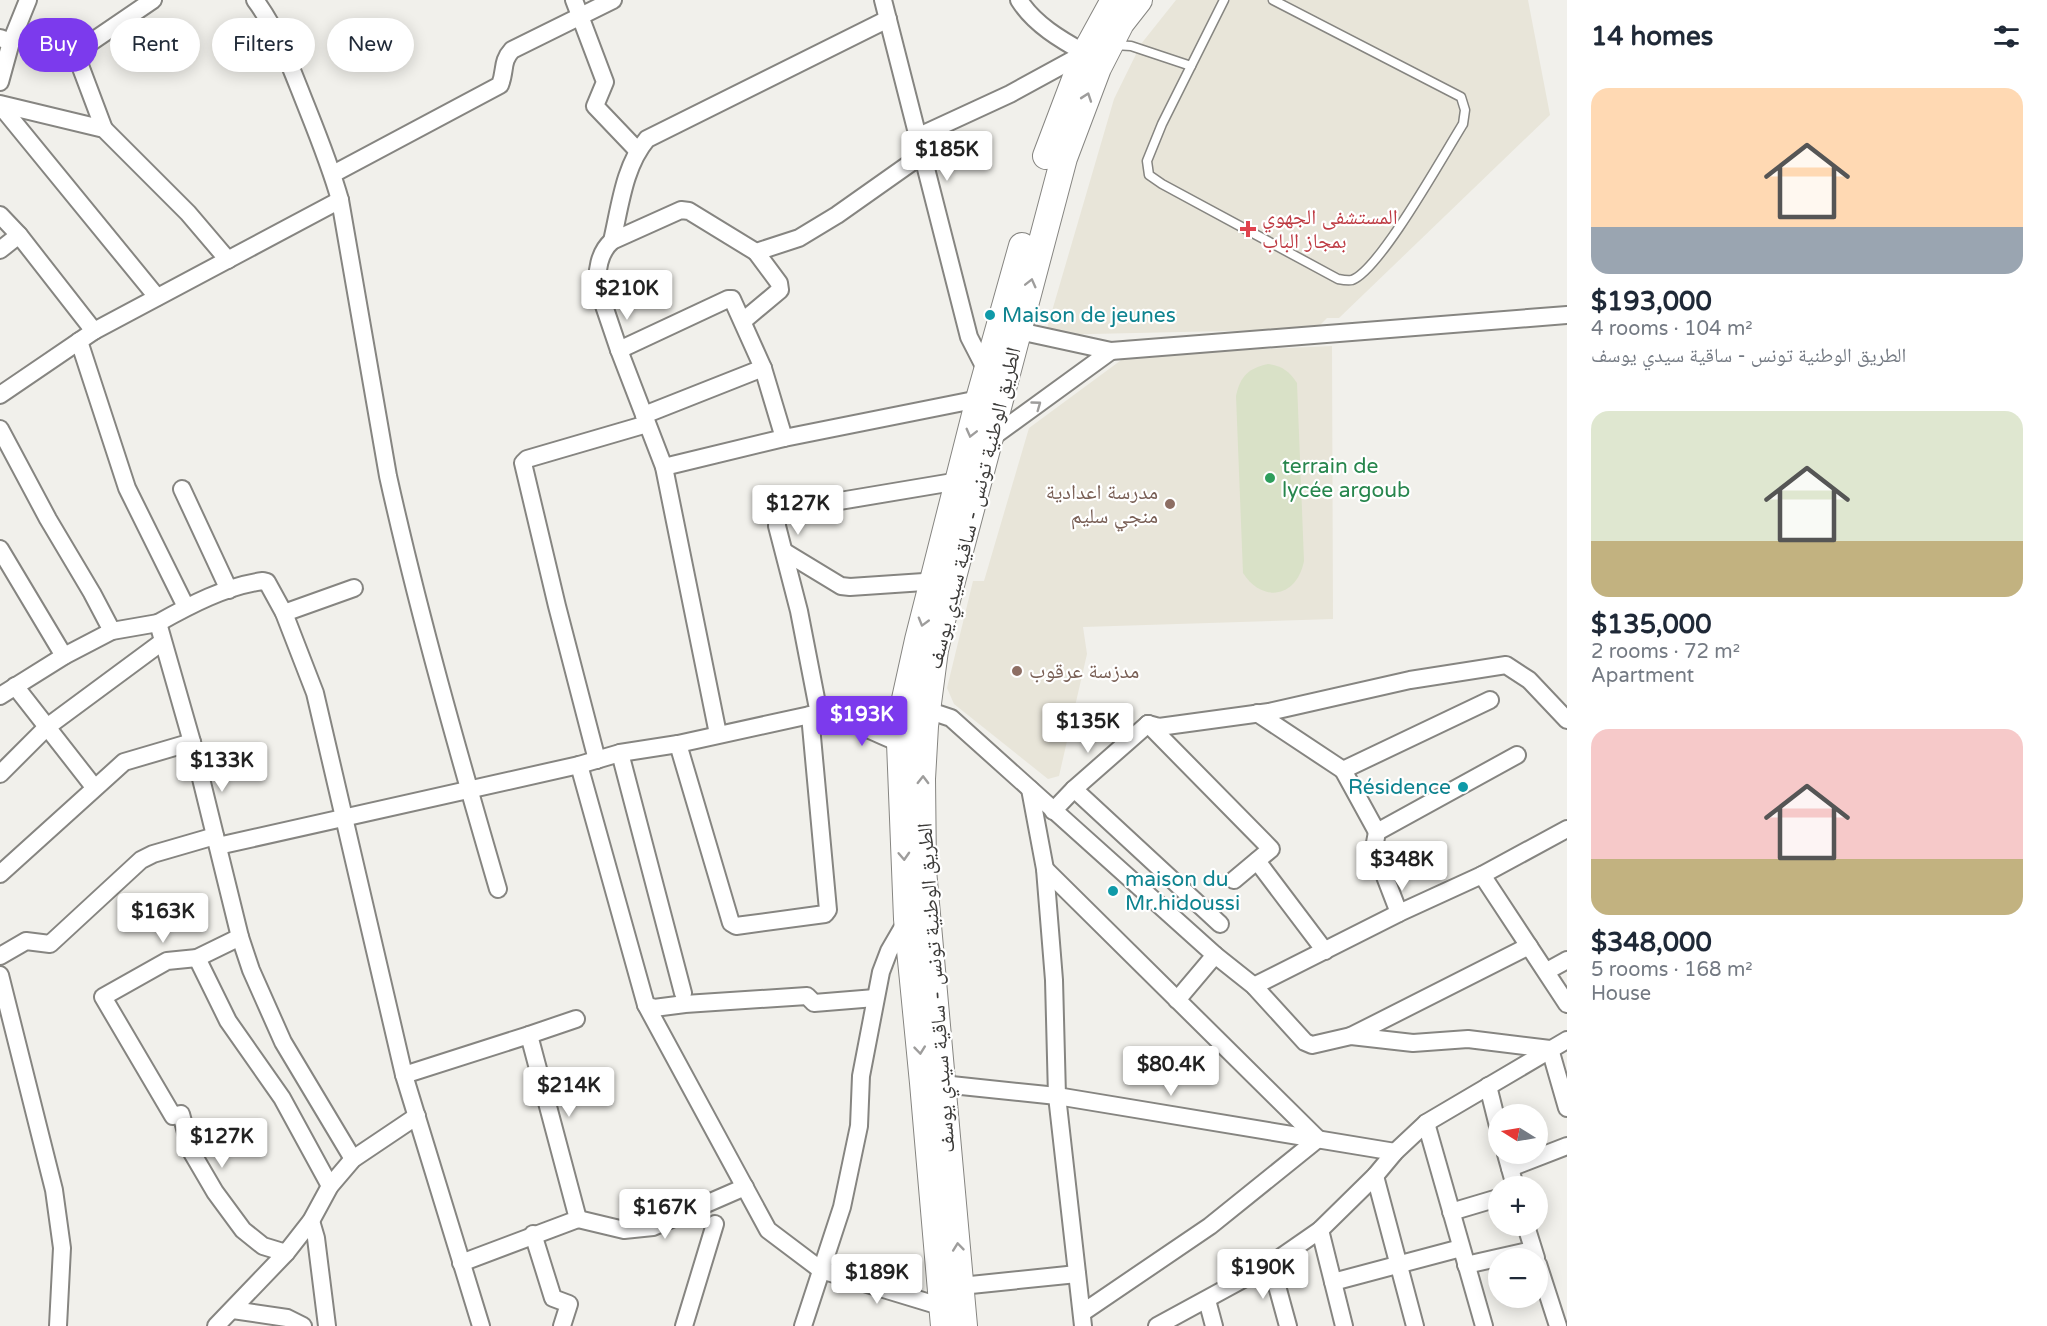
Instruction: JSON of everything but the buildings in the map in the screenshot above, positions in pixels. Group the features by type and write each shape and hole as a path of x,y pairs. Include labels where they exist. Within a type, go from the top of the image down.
{"main road":[{"name":"الطريق الوطنية تونس - ساقية سيدي يوسف","path":"944,1316 907,920 900,743 915,709 935,650 959,481 979,399 1045,159 1085,53 1114,0"},
{"name":"الطريق الوطنية تونس - ساقية سيدي يوسف","path":"964,1326 923,870 922,779 915,709 933,584 950,555 990,439 1064,158 1109,44 1121,23 1139,0"}],"street":[{"path":"0,82 6,40 28,0"},
{"path":"153,0 81,49 78,60 104,129 188,213 228,260"},
{"path":"255,0 266,15 287,58 333,174 340,200 388,476 423,617 498,889"},
{"path":"574,0 605,82 596,106 637,150"},
{"path":"333,174 500,85 504,76 505,58 512,50 613,0"},
{"path":"884,0 969,337 987,372"},
{"path":"1019,0 1028,14 1068,44 1085,53"},
{"path":"612,241 632,163 637,150 647,139 888,19"},
{"path":"919,136 1010,94 1085,53"},
{"path":"0,104 104,129"},
{"path":"0,104 157,297"},
{"path":"756,252 799,238 837,215 922,155"},
{"path":"0,395 94,331 340,200"},
{"path":"718,734 664,467 598,288 597,278 605,247 612,241 681,210 689,211 756,252 779,283 780,290 743,321"},
{"path":"0,215 19,235 94,331"},
{"path":"0,250 19,235"},
{"path":"619,350 728,298 732,299 763,368 784,438"},
{"path":"1019,331 1111,351 1567,315"},
{"path":"79,341 127,488 186,607"},
{"path":"990,439 1111,351"},
{"path":"597,760 523,463 527,459 646,420 763,368"},
{"path":"664,467 784,438 979,399"},
{"path":"0,429 112,631"},
{"path":"678,744 731,923 736,926 825,914 828,910 814,715 799,611 777,526 777,517 792,509 959,481"},
{"path":"182,489 229,590"},
{"path":"0,549 64,657"},
{"path":"785,552 841,586 924,582 933,584"},
{"path":"0,696 112,631 158,623 186,607 229,590 256,582 267,582 284,613 315,693 404,1075 481,1326"},
{"path":"284,613 354,588"},
{"path":"158,623 192,742 240,937 251,970 283,1042 353,1159"},
{"path":"0,774 48,728 162,642"},
{"path":"1148,724 1159,727 1257,713 1410,680 1506,665 1530,680 1567,720"},
{"path":"15,686 94,787"},
{"path":"1344,770 1490,700"},
{"path":"838,718 885,708 915,709 951,718 1215,955 1254,986 1305,1042 1312,1045 1351,1036 1529,946"},
{"path":"1257,713 1344,770 1377,832 1374,848 1399,913"},
{"path":"0,956 26,940 50,944 141,860 153,854 344,819 579,765 620,753 678,744 814,715 838,718 900,743"},
{"path":"1053,811 1074,789 1148,724"},
{"path":"1148,724 1270,849 1234,880"},
{"path":"0,874 124,762 192,742"},
{"path":"620,753 683,993"},
{"path":"1377,832 1517,755"},
{"path":"579,765 646,1005 768,1230 821,1270 944,1316"},
{"path":"1030,789 1045,869 1054,980 1057,1096 1083,1319 1210,1226 1318,1139"},
{"path":"1074,789 1220,924"},
{"path":"1254,986 1399,913 1482,875 1567,829"},
{"path":"1257,861 1325,951"},
{"path":"1045,869 1318,1139"},
{"path":"1482,875 1567,1004"},
{"path":"803,1326 842,1208 859,1126 861,1076 875,998 889,951 907,920"},
{"path":"240,937 197,958 167,961 103,997 173,1116 181,1114 191,1150 215,1192 243,1230 263,1246 286,1253"},
{"path":"1176,1000 1215,955"},
{"path":"197,958 228,1021 282,1098 330,1186"},
{"path":"1547,971 1567,960"},
{"path":"0,975 54,1190 62,1248 58,1326"},
{"path":"646,1005 654,1008 807,996 814,1004 875,998"},
{"path":"404,1075 576,1019"},
{"path":"529,1035 578,1219"},
{"path":"1351,1036 1413,1043 1468,1039 1550,1049"},
{"path":"1157,1326 1270,1264 1320,1230 1426,1123 1567,1041"},
{"path":"1550,1049 1567,1108"},
{"path":"942,1084 1057,1096 1395,1152"},
{"path":"1488,1086 1492,1104"},
{"path":"216,1326 286,1253 311,1221 330,1186 353,1159 417,1116"},
{"path":"1426,1123 1484,1326"},
{"path":"1548,1151 1567,1146"},
{"path":"1375,1176 1415,1326"},
{"path":"461,1263 533,1234 578,1219 624,1230 653,1227 745,1187"},
{"path":"1451,1212 1488,1201"},
{"path":"311,1221 316,1238 327,1326"},
{"path":"684,1326 715,1224"},
{"path":"1320,1230 1344,1326"},
{"path":"533,1234 553,1298 569,1304 562,1326"},
{"path":"1333,1282 1461,1248"},
{"path":"1466,1265 1488,1262"},
{"path":"1270,1264 1288,1326"},
{"path":"961,1286 1077,1274"},
{"path":"1548,1292 1559,1324"},
{"path":"1207,1300 1214,1326"},
{"path":"233,1310 287,1318 303,1326"}],"lane":[{"path":"1224,0 1162,124 1147,161 1149,175 1338,279 1350,280 1359,276 1385,249 1462,124 1465,110 1461,97 1273,0"},
{"path":"1109,44 1131,46 1191,66"}],"shaded area":[{"name":"المستشفى الجهوي بمجاز الباب","path":"1176,0 1528,0 1550,115 1339,318 1327,318 1316,329 1045,335 1114,99 1141,44"},
{"name":"مدرسة اعدادية منجي سليم","path":"1332,346 1333,619 1083,627 1087,654 1059,776 1048,779 954,704 947,688 973,581 984,581 1029,428 1128,355"}],"green space":[{"name":"terrain de lycée argoub","path":"1268,364 1285,370 1297,383 1304,561 1294,582 1287,589 1278,592 1260,589 1243,573 1236,396 1246,374"}],"place":[{"name":"المستشفى الجهوي بمجاز الباب","path":"1248,229"},
{"name":"Maison de jeunes","path":"990,315"},
{"name":"terrain de lycée argoub","path":"1270,478"},
{"name":"مدرسة اعدادية منجي سليم","path":"1170,504"},
{"name":"مدزسة عرقوب","path":"1017,671"},
{"name":"Résidence","path":"1463,787"},
{"name":"maison du Mr.hidoussi","path":"1113,891"}]}
